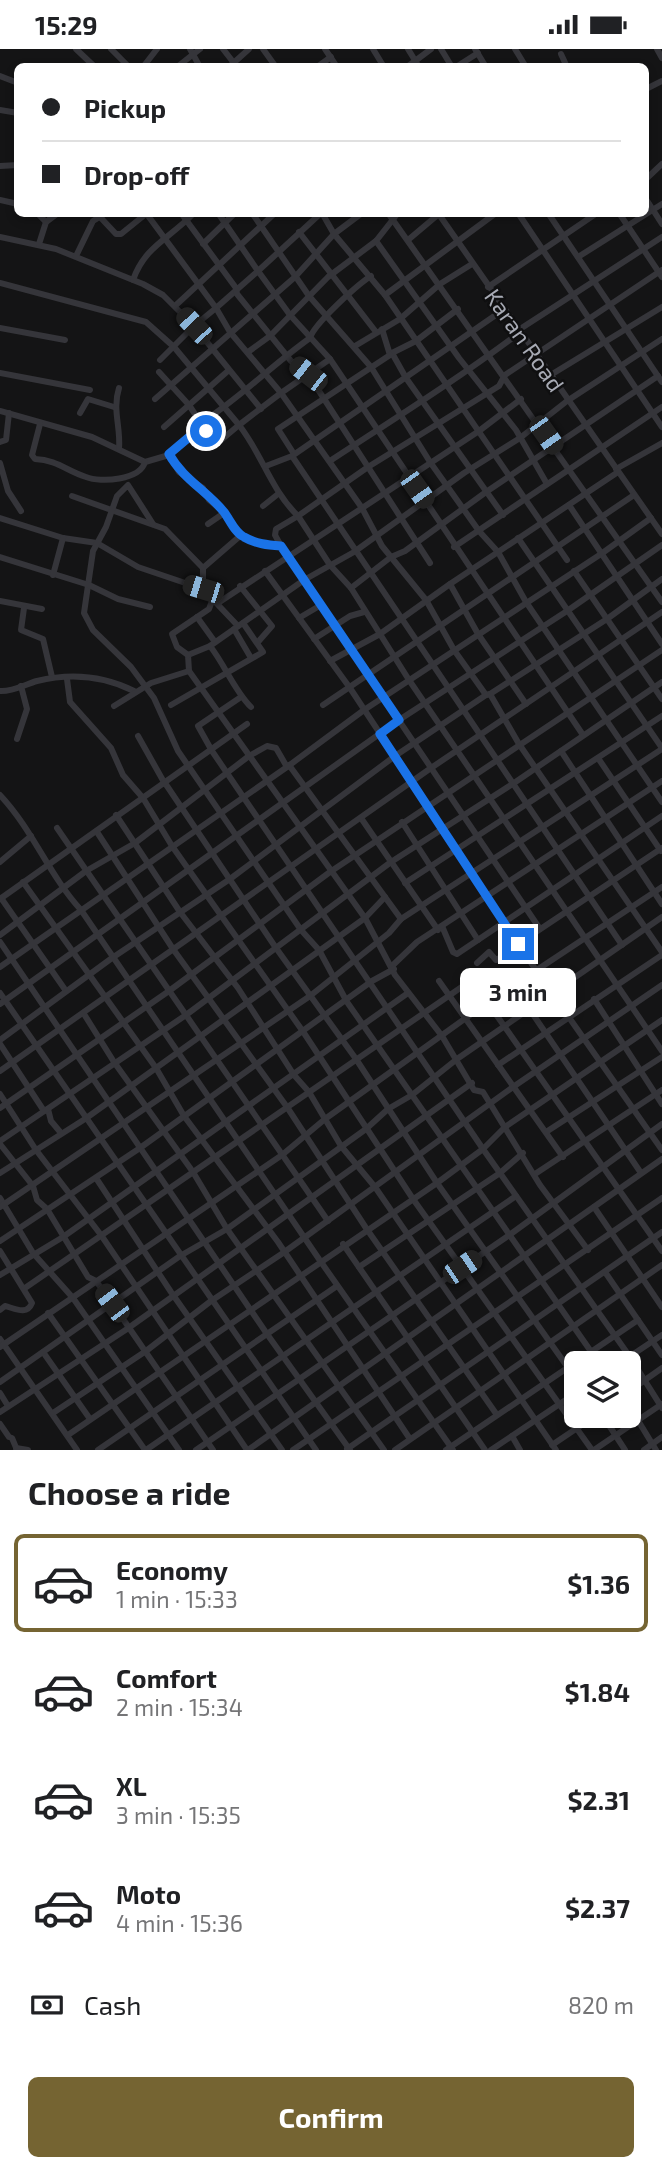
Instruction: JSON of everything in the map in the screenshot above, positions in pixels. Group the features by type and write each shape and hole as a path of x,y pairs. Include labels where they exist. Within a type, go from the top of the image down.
{"street":[{"path":"111,49 125,63"},
{"path":"146,63 157,49"},
{"path":"191,52 200,49"},
{"path":"235,63 249,49"},
{"path":"325,49 335,63"},
{"path":"408,49 417,63 431,49"},
{"path":"440,49 451,63"},
{"path":"657,49 662,58"},
{"path":"460,63 477,51"},
{"path":"561,54 564,63"},
{"path":"323,63 331,57"},
{"path":"649,176 662,164"},
{"path":"649,204 662,224"},
{"path":"649,212 662,204"},
{"path":"41,217 46,222"},
{"path":"39,244 46,222 53,217"},
{"path":"76,256 93,221 102,217"},
{"path":"105,217 116,234 121,234 142,217"},
{"path":"148,217 216,308 230,332 299,416 362,507 379,535 382,546 426,600 454,650 505,718 519,744 662,954 498,1065"},
{"path":"183,217 270,336 286,355 308,374 321,399 403,517 430,563"},
{"path":"133,280 141,259 190,217"},
{"path":"221,217 290,315 330,359 376,431 394,452 439,525 472,569 519,642 537,663 583,735"},
{"path":"203,244 231,217"},
{"path":"255,217 309,296 371,367 430,462 479,531 498,552 526,601 662,802"},
{"path":"175,306 241,248 271,217"},
{"path":"160,360 194,326 316,217"},
{"path":"323,217 334,234 385,295 567,561"},
{"path":"155,399 295,277 334,234 357,217"},
{"path":"248,352 270,336 354,256 376,241 387,230 391,217"},
{"path":"393,217 662,602"},
{"path":"408,240 435,217"},
{"name":"Karan Road","path":"441,217 534,355 651,518 659,524 662,534"},
{"path":"385,295 490,217"},
{"path":"521,217 662,427"},
{"path":"351,588 391,557 416,543 584,425 637,390 660,379 551,217"},
{"path":"584,217 586,221"},
{"path":"488,287 592,217"},
{"path":"540,929 281,546 276,529 368,467 499,386 505,375 661,273 621,217"},
{"path":"578,257 642,217"},
{"path":"299,232 331,276 379,330 406,378 503,515"},
{"path":"0,237 39,244 76,256 152,288 194,326 261,409"},
{"path":"330,461 400,414 425,402 518,332 662,237"},
{"path":"376,241 403,282 421,301 436,326 503,412 548,484"},
{"path":"355,346 400,319 440,284 472,264"},
{"path":"201,423 225,408 243,390 310,338 312,332 336,305 370,276"},
{"path":"0,283 146,322 174,347 240,425 266,466 278,495 298,516 330,565 351,588 519,844 662,1051"},
{"path":"549,376 662,307"},
{"path":"458,309 416,341 391,354 278,429 354,551 404,618 622,945"},
{"path":"266,466 293,455 503,310"},
{"path":"0,328 65,339"},
{"path":"188,655 213,644 304,580 379,535 447,485 520,438 567,401 662,339"},
{"path":"40,424 32,455 35,460 59,462 86,477 107,479 140,470 145,462 169,454 188,438 205,434 220,441 330,359"},
{"path":"164,427 229,370"},
{"path":"159,372 189,405 205,434"},
{"path":"0,373 90,390"},
{"path":"119,388 114,407 120,435 119,449"},
{"path":"80,413 88,399 114,407"},
{"path":"188,655 177,647 172,634 215,602 479,431 521,399"},
{"path":"454,547 662,407"},
{"path":"0,411 92,437 145,462"},
{"path":"0,442 6,440 9,412"},
{"path":"330,661 380,634 518,537 662,443"},
{"path":"169,454 179,472 203,488 209,501 224,513 240,536 258,543 281,546"},
{"path":"0,463 8,491 21,511"},
{"path":"153,524 128,485 117,496 90,558 89,585 85,594 87,620 102,641 131,667 154,698 178,751 204,791 301,930 319,950 347,1002 590,1351"},
{"path":"264,506 278,495"},
{"path":"323,705 635,495"},
{"path":"72,496 153,524 169,533 203,568 203,589"},
{"path":"569,505 662,644"},
{"path":"208,524 224,513"},
{"path":"0,518 63,538 97,543 138,567 203,589 238,626 258,642 263,651 171,705"},
{"path":"0,967 288,766 364,709 601,554 651,518"},
{"path":"203,568 240,536"},
{"path":"179,1450 73,1298 33,1253 20,1228 1,1203 33,1186 171,1094 285,1010 336,978 389,933 401,919 639,766 662,748 518,537"},
{"path":"53,575 63,538"},
{"path":"2,1002 52,969 119,918 166,889 399,720 543,624 567,611 662,545"},
{"path":"0,557 89,585 118,599 150,607"},
{"path":"575,571 662,699"},
{"path":"265,572 350,688 551,993"},
{"path":"61,1133 0,1042 112,958 230,879 395,756 607,619 662,579"},
{"path":"450,584 478,634 526,704"},
{"path":"240,586 261,609 272,629 258,642"},
{"path":"0,601 24,608 43,609"},
{"path":"299,618 321,605"},
{"path":"24,608 21,630 43,639 52,677"},
{"path":"314,639 350,617 365,612"},
{"path":"0,1071 431,768 662,612"},
{"path":"197,617 229,670 241,697 251,707"},
{"path":"238,626 251,658"},
{"path":"3,1105 97,1038 169,992 190,974 307,891 330,871 662,650"},
{"path":"188,655 189,671 201,689 365,918 408,993 442,1036 474,1090 483,1092 491,1103 553,1204 588,1249"},
{"path":"114,706 134,691 189,671"},
{"path":"0,691 52,677 67,679 79,675 102,678 134,691"},
{"path":"67,679 70,702 111,748 119,768 143,798 205,895 304,1033 413,1199 564,1409"},
{"path":"213,1450 146,1351 127,1329 112,1303 96,1281 88,1277 47,1209 37,1200 33,1186 0,1143 186,1015 391,862 514,783 662,682"},
{"path":"17,739 27,709 21,686"},
{"path":"241,697 198,726 212,751 372,981 400,1029 482,1149 626,1351"},
{"path":"405,883 662,716"},
{"path":"66,991 1,898 247,724"},
{"path":"138,736 165,784 276,948 356,1059 452,1205 564,1361"},
{"path":"0,935 86,871 135,843 158,822 267,746 276,748 401,919"},
{"path":"561,751 662,904"},
{"path":"477,963 488,952 496,960 661,850 598,758"},
{"path":"0,1241 140,1148 304,1033 393,967 417,942 488,898 662,781"},
{"path":"0,795 31,836 62,889 80,910 161,1031 240,1140 337,1286 435,1423 450,1449 564,1370"},
{"path":"116,815 180,912 215,957 294,1075 309,1092 341,1146 374,1187 554,1447 578,1428 593,1450 625,1428"},
{"path":"361,818 422,907 440,928 454,954 662,816"},
{"path":"402,822 478,940"},
{"path":"57,828 328,1221"},
{"path":"97,832 190,974 209,997 271,1089 287,1107 366,1229 497,1415"},
{"path":"0,862 31,836"},
{"path":"23,882 156,1068 184,1116 216,1156 233,1185 253,1209 410,1439"},
{"path":"77,1450 1,1343 165,1235 233,1185 282,1154 325,1119 486,1004 662,887"},
{"path":"0,1173 85,1119 130,1084 340,936 365,918 384,897"},
{"path":"0,1382 63,1335 180,1256 228,1229 457,1059 662,917"},
{"path":"0,942 348,1449 662,1232"},
{"path":"439,981 564,1157"},
{"path":"25,1288 466,984 506,1027 584,1143 662,1251"},
{"path":"53,1413 146,1351 211,1301 420,1156 537,1070 662,985"},
{"path":"0,993 2,1002 21,1024 118,1163 196,1282 316,1450"},
{"path":"0,1275 63,1237 408,993"},
{"path":"594,999 662,1104"},
{"path":"530,1010 562,1053 641,1173"},
{"path":"84,1014 97,1038 193,1172 241,1248 384,1450"},
{"path":"568,1016 662,1150"},
{"path":"68,1435 183,1358 390,1212 437,1183 482,1149 505,1127 662,1020"},
{"path":"546,1132 662,1057"},
{"path":"0,1412 196,1282 472,1083"},
{"path":"535,1174 662,1090"},
{"path":"0,1094 3,1105 22,1126 52,1173 101,1235 247,1450 548,1242 662,1159"},
{"path":"195,1450 508,1236 601,1165 662,1124"},
{"path":"359,1267 500,1173 523,1153"},
{"path":"96,1178 122,1221 282,1450"},
{"path":"48,1313 98,1383 110,1405 145,1450 516,1196"},
{"path":"293,1450 661,1200"},
{"path":"594,1207 661,1302"},
{"path":"344,1244 485,1450"},
{"path":"0,1251 32,1303 31,1307 17,1311 5,1306 0,1310"},
{"path":"395,1450 662,1265"},
{"path":"604,1272 662,1355"},
{"path":"98,1450 337,1286"},
{"path":"592,1351 638,1320"},
{"path":"639,1351 662,1335"},
{"path":"43,1352 90,1419"},
{"path":"641,1384 662,1368"},
{"path":"641,1375 661,1406 641,1417"},
{"path":"0,1393 8,1406"},
{"path":"491,1450 564,1400"},
{"path":"0,1424 17,1449 27,1450"},
{"path":"641,1424 654,1447"},
{"path":"611,1428 625,1450"},
{"path":"512,1436 520,1450"},
{"path":"644,1450 654,1447 662,1437"}],"route":[{"path":"206,431 205,434 188,438 169,454 174,464 185,478 203,488 209,501 219,508 240,536 258,543 281,546 399,720 380,734 518,944"}]}
